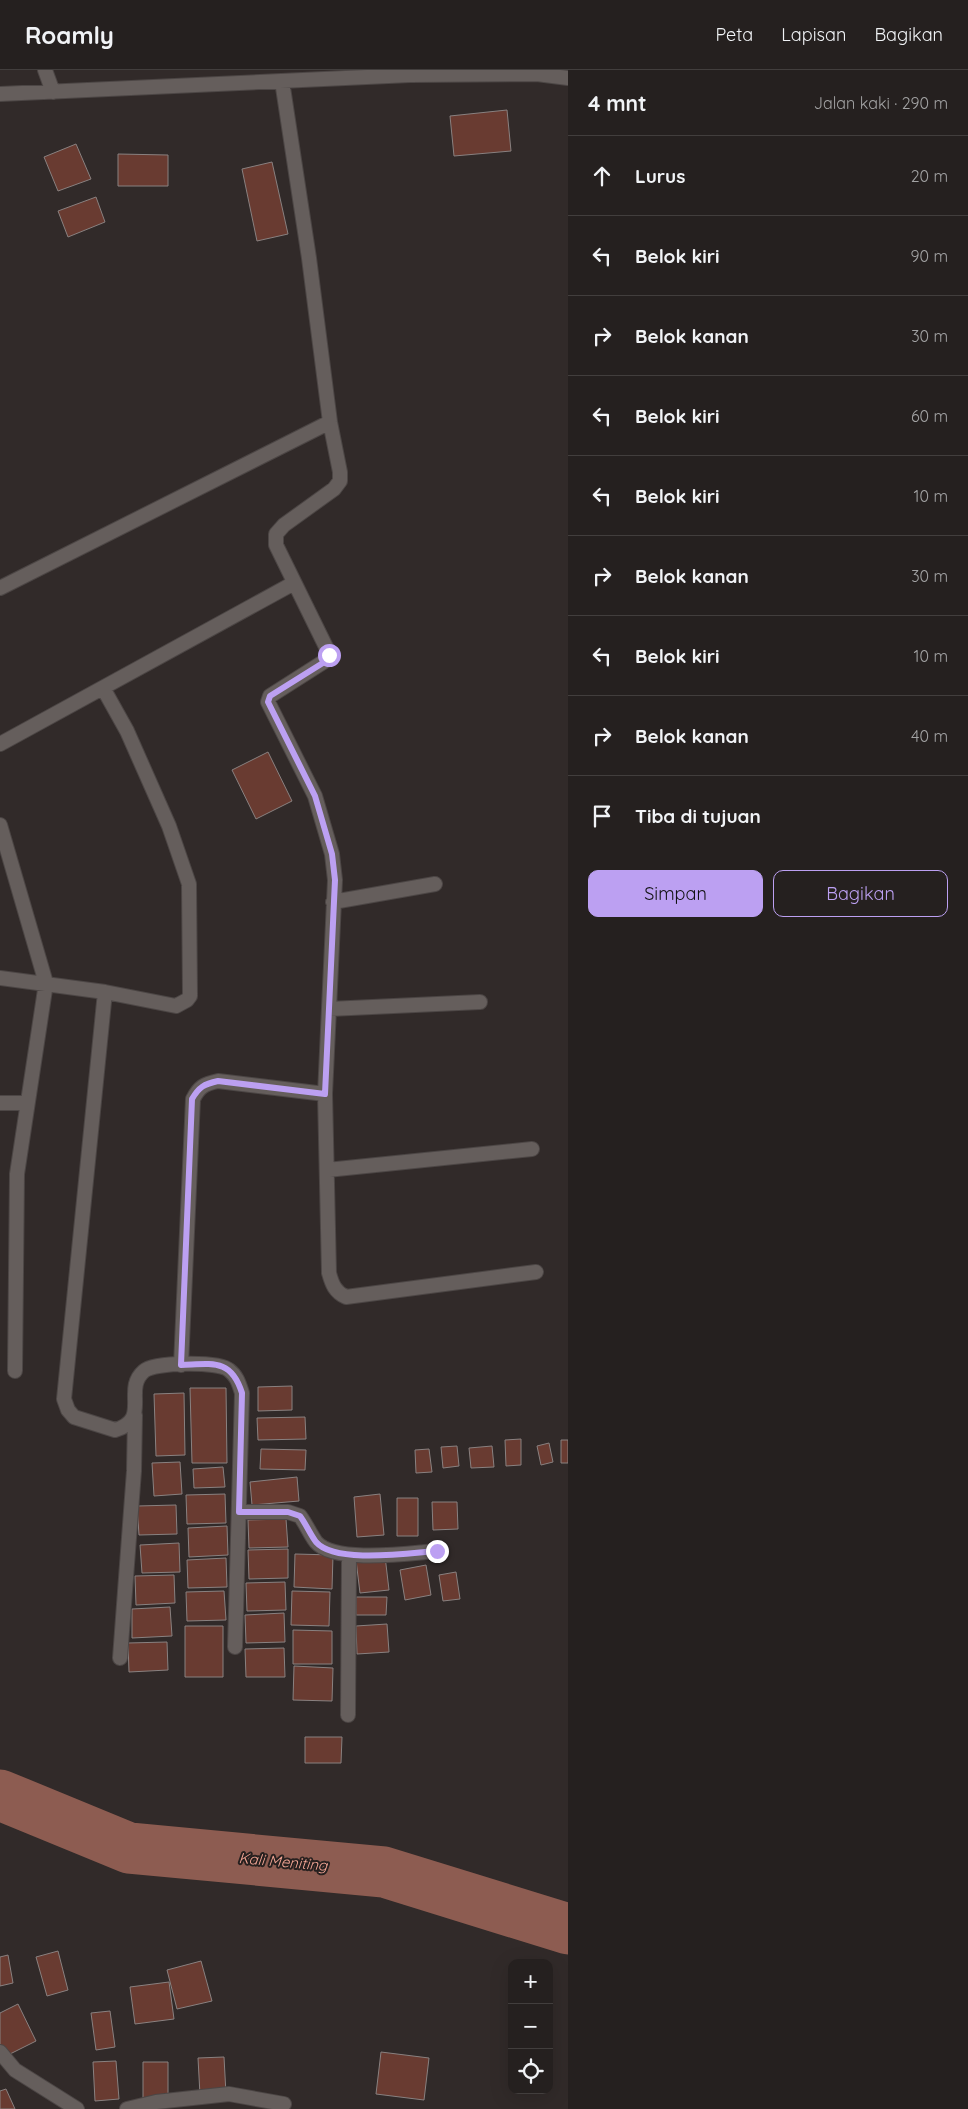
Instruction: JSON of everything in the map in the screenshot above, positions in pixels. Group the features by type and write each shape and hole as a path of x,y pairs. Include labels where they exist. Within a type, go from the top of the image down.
{"street":[{"path":"45,70 53,92"},
{"path":"0,94 410,75 537,72 568,78"},
{"path":"282,81 309,258 330,422 340,472 340,481 334,489 284,525 276,534 276,545 329,655 326,661 270,696 268,702 315,796 332,854 335,880 325,1094 329,1273 332,1284 338,1294 346,1298 536,1272"},
{"path":"0,588 330,422"},
{"path":"0,744 294,583"},
{"path":"0,978 105,992 176,1006 187,1000 190,996 189,884 169,826 127,731 103,688"},
{"path":"0,825 46,983 17,1174 14,1371"},
{"path":"333,902 435,884"},
{"path":"105,992 64,1400 68,1410 74,1417 115,1430 130,1424 135,1414"},
{"path":"328,1009 480,1002"},
{"path":"181,1365 192,1099 197,1090 204,1084 218,1081 325,1094"},
{"path":"0,1103 27,1103"},
{"path":"327,1170 532,1150"},
{"path":"120,1658 134,1470 136,1383 144,1371 152,1366 210,1364 228,1368 237,1378 242,1393 236,1647"},
{"path":"239,1512 288,1512 300,1516 317,1543 325,1548 349,1556 437,1551"},
{"path":"348,1715 349,1556"},
{"path":"0,2052 15,2070 77,2109"},
{"path":"127,2109 156,2102 229,2094 284,2104"}],"building":[{"path":"507,110 511,151 454,156 450,116"},
{"path":"76,144 91,179 58,191 44,157"},
{"path":"118,154 168,155 168,186 118,186"},
{"path":"272,162 288,234 257,241 242,169"},
{"path":"96,197 105,222 68,237 58,211"},
{"path":"268,752 292,801 256,819 232,770"},
{"path":"292,1386 292,1410 258,1411 258,1387"},
{"path":"190,1388 226,1388 227,1463 192,1463"},
{"path":"184,1393 185,1455 156,1456 154,1394"},
{"path":"305,1417 306,1439 258,1440 257,1418"},
{"path":"521,1439 521,1465 506,1466 505,1440"},
{"path":"561,1440 568,1440 568,1463 561,1463"},
{"path":"549,1443 553,1462 541,1465 537,1446"},
{"path":"457,1446 459,1466 443,1468 441,1447"},
{"path":"492,1446 494,1467 471,1468 469,1448"},
{"path":"261,1449 306,1450 305,1470 260,1469"},
{"path":"429,1449 432,1472 416,1473 415,1450"},
{"path":"180,1462 182,1494 154,1496 152,1463"},
{"path":"223,1467 225,1487 194,1488 193,1469"},
{"path":"297,1477 299,1501 252,1505 250,1482"},
{"path":"225,1494 226,1523 187,1524 186,1495"},
{"path":"380,1494 384,1535 357,1537 354,1497"},
{"path":"397,1498 418,1498 418,1536 397,1536"},
{"path":"432,1502 457,1502 458,1529 433,1530"},
{"path":"176,1505 177,1534 139,1535 137,1506"},
{"path":"286,1519 288,1547 249,1548 248,1520"},
{"path":"227,1526 228,1555 189,1557 188,1528"},
{"path":"179,1543 180,1572 142,1573 140,1545"},
{"path":"288,1549 288,1578 249,1579 248,1550"},
{"path":"295,1554 333,1555 332,1589 294,1587"},
{"path":"385,1556 389,1590 360,1593 356,1560"},
{"path":"226,1558 227,1587 188,1588 187,1560"},
{"path":"426,1565 431,1595 405,1600 400,1570"},
{"path":"456,1572 460,1599 443,1601 439,1575"},
{"path":"174,1575 175,1603 136,1605 135,1576"},
{"path":"285,1582 286,1610 247,1611 246,1583"},
{"path":"224,1591 226,1620 187,1621 186,1592"},
{"path":"292,1591 330,1592 329,1626 291,1625"},
{"path":"356,1597 387,1597 386,1615 356,1615"},
{"path":"170,1607 172,1636 132,1638 132,1609"},
{"path":"284,1613 285,1642 246,1643 245,1615"},
{"path":"387,1624 389,1652 357,1654 356,1626"},
{"path":"185,1626 223,1626 223,1677 185,1677"},
{"path":"293,1630 332,1631 332,1664 293,1664"},
{"path":"167,1642 168,1670 129,1672 128,1643"},
{"path":"284,1648 285,1677 246,1677 245,1649"},
{"path":"294,1666 333,1668 332,1701 293,1700"},
{"path":"305,1737 342,1737 341,1763 305,1763"},
{"path":"58,1951 68,1990 47,1996 36,1957"},
{"path":"8,1955 13,1983 0,1986 0,1957"},
{"path":"201,1961 212,2001 177,2009 167,1970"},
{"path":"169,1982 174,2019 135,2024 130,1987"},
{"path":"18,2004 36,2041 6,2056 0,2044 0,2013"},
{"path":"110,2011 115,2047 96,2050 91,2013"},
{"path":"381,2052 429,2058 424,2100 376,2094"},
{"path":"224,2057 226,2094 200,2095 198,2058"},
{"path":"116,2061 119,2099 95,2101 93,2062"},
{"path":"143,2062 168,2062 168,2098 143,2098"},
{"path":"6,2089 15,2109 0,2109 0,2091"}],"waterway":[{"name":"Kali Meniting","path":"0,1795 129,1848 384,1872 568,1929"}],"route":[{"path":"329,655 326,661 270,696 268,702 315,796 332,854 335,880 325,1094 218,1081 204,1084 197,1090 192,1099 181,1365 210,1364 228,1368 237,1378 242,1393 239,1512 288,1512 300,1516 307,1524 317,1543 325,1548 349,1556 437,1551"}]}
